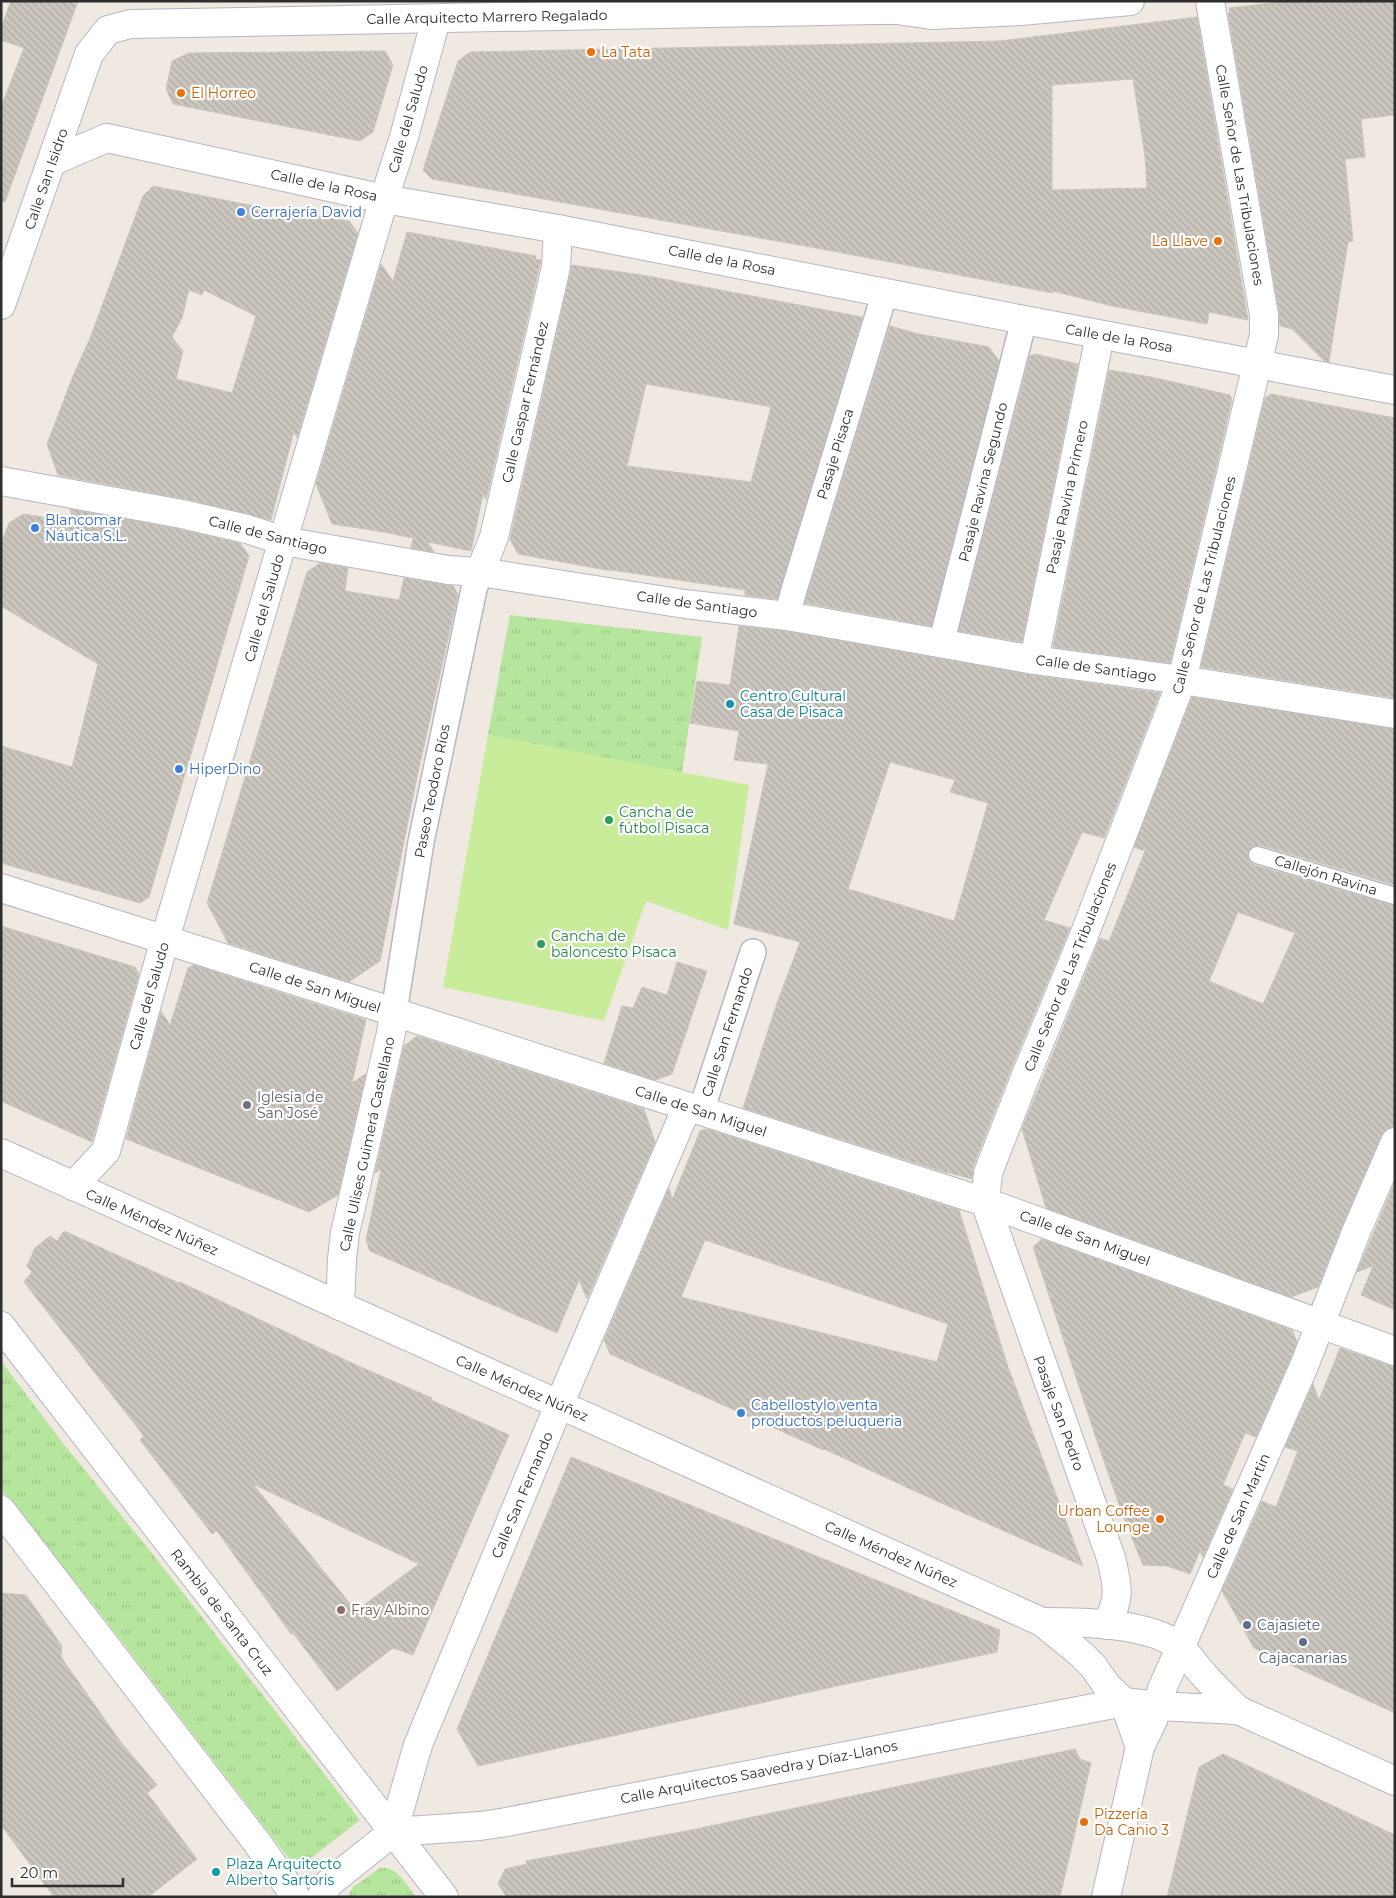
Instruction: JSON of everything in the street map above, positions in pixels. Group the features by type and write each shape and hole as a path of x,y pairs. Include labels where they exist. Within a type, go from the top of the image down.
{"street":[{"name":"Calle Arquitecto Marrero Regalado","path":"89,54 108,30 130,24 436,19 902,4 931,15 986,7 1130,1"},
{"name":"Calle Señor de Las Tribulaciones","path":"985,1202 988,1173 1083,938 1182,680 1259,363 1264,335 1264,314 1210,1"},
{"name":"Calle del Saludo","path":"73,1186 106,1152 165,939 404,137 436,19"},
{"name":"Calle San Isidro","path":"1,305 89,54"},
{"name":"Calle de la Rosa","path":"53,161 107,138 384,199 558,229 1100,335 1259,363 1395,390"},
{"name":"Calle Gaspar Fernández","path":"480,572 494,536 556,267 558,229"},
{"name":"Pasaje Pisaca","path":"787,616 885,292"},
{"name":"Pasaje Ravina Segundo","path":"941,644 1024,320"},
{"name":"Pasaje Ravina Primero","path":"1034,660 1100,335"},
{"name":"Calle de Santiago","path":"1,481 182,514 246,529 284,542 448,570 480,572 685,604 787,616 1034,660 1182,680 1395,714"},
{"name":"Paseo Teodoro Ríos","path":"394,1012 420,842 474,589 480,572"},
{"name":"Calle de San Miguel","path":"1,888 985,1202 1395,1351"},
{"name":"Calle San Fernando","path":"393,1832 418,1745 559,1405 694,1109 753,952"},
{"name":"Calle Ulises Guimerá Castellano","path":"340,1306 345,1233 394,1012"},
{"name":"Calle de San Martin","path":"1106,1897 1140,1747 1162,1689 1321,1324 1356,1232 1395,1142"},
{"name":"Calle Méndez Núñez","path":"1,1153 1042,1622 1081,1654 1093,1666 1107,1686 1124,1702 1157,1706 1238,1710"},
{"name":"Pasaje San Pedro","path":"985,1202 1116,1578 1118,1593 1115,1608 1106,1625"},
{"name":"Rambla de Santa Cruz","path":"1,1326 444,1897"},
{"path":"1,1510 123,1667 296,1897"},
{"name":"Calle Méndez Núñez","path":"1042,1622 1106,1625 1147,1631 1164,1636 1181,1648 1238,1710 1395,1781"},
{"name":"Calle Arquitectos Saavedra y Díaz-Llanos","path":"393,1832 501,1823 1124,1702"},
{"path":"1124,1702 1140,1747"},
{"path":"321,1897 329,1883 393,1832"}],"lane":[{"name":"Callejón Ravina","path":"1257,855 1395,896"}],"green space":[{"path":"510,615 702,637 682,773 488,735"},
{"name":"Cancha de fútbol Pisaca","path":"488,735 749,785 728,930 646,901 604,1021 443,987"},
{"path":"1,1361 59,1438 170,1576 360,1820 297,1869 96,1608 1,1490"},
{"path":"380,1868 386,1868 397,1873 416,1897 348,1897 353,1887"}],"building":[{"path":"11,1 78,1 5,202 1,201 1,107 24,48 1,40 1,28"},
{"path":"1287,1 1395,1 1395,115 1361,119 1365,157 1345,159 1353,241 1348,242 1329,362 1324,361 1292,329 1280,326 1228,13 1230,13 1229,8"},
{"path":"1197,17 1248,320 1209,312 1207,324 1112,306 1053,291 1053,293 432,179 423,170 458,61 470,52 1000,41","holes":["1133,79 1145,156 1147,188 1052,190 1052,85"]},
{"path":"385,51 393,65 373,132 360,141 173,104 166,89 172,61 189,53"},
{"path":"153,186 280,211 349,221 358,233 297,438 294,431 271,520 185,499 58,475 47,444 90,338 143,196","holes":["189,290 202,295 204,290 256,316 232,393 176,379 183,351 172,337 182,318"]},
{"path":"407,232 536,256 535,259 541,260 486,500 483,494 471,551 428,542 434,552 411,548 413,538 332,524 316,484 381,264 393,281"},
{"path":"572,265 642,275 862,317 777,599 745,595 745,590 612,571 518,554 510,539","holes":["646,384 771,407 751,482 627,466"]},
{"path":"890,326 919,334 989,347 999,361 931,626 805,603"},
{"path":"1035,354 1078,364 1022,642 959,631 1030,356"},
{"path":"1109,370 1151,377 1230,395 1232,400 1170,663 1053,647"},
{"path":"1271,394 1395,418 1395,698 1201,667 1265,398"},
{"path":"70,509 179,529 240,543 249,556 149,897 140,903 1,863 1,746 72,767 98,664 1,606 1,544 9,523 23,514 74,522"},
{"path":"320,563 348,568 345,591 399,600 404,578 453,586 458,594 417,777 380,961 349,982 228,943 207,903 307,572"},
{"path":"739,626 785,631 1031,675 1160,693 1104,838 1082,832 1044,920 1070,928 1011,1069 973,1167 972,1179 947,1173 743,1108 777,1003 800,942 734,924 768,764 734,760 739,731 690,723 697,681 730,685","holes":["890,762 955,780 950,792 988,803 954,921 848,889"]},
{"path":"1192,697 1395,729 1395,885 1260,845 1251,847 1247,853 1249,861 1254,865 1395,906 1395,1127 1386,1129 1381,1136 1318,1287 1291,1297 1046,1208 1022,1129 1100,938 1109,941 1145,851 1134,847","holes":["1238,912 1295,933 1263,1004 1209,981"]},
{"path":"1,926 135,967 139,974 92,1142 1,1101"},
{"path":"677,962 707,971 672,1074 655,1080 604,1063 622,1006 633,1008 642,987 667,995"},
{"name":"Iglesia de San José","path":"194,965 366,1020 352,1083 366,1074 338,1195 309,1212 126,1139 161,1011 170,1025 188,968"},
{"path":"417,1036 644,1109 655,1142 587,1299 579,1280 557,1333 370,1251 366,1240 381,1169 375,1173 404,1046"},
{"path":"707,1129 959,1210 1008,1367 1083,1566 610,1354 604,1340 669,1188 672,1200 700,1131","holes":["705,1240 948,1324 937,1362 681,1297"]},
{"path":"1395,1182 1395,1310 1361,1295 1373,1266 1357,1272"},
{"path":"64,1231 180,1282 509,1435 413,1655 393,1648 337,1691 293,1633 291,1634 217,1531 212,1534 140,1440 144,1436 24,1282 32,1272 27,1266 35,1248 50,1236 57,1241","holes":["253,1484 419,1564 356,1611"]},
{"path":"1042,1239 1292,1330 1297,1342 1290,1360 1256,1437 1245,1433 1223,1485 1233,1489 1203,1557 1200,1551 1190,1574 1167,1566 1143,1565 1123,1516 1033,1247"},
{"path":"1340,1348 1395,1367 1395,1713 1254,1648 1222,1591 1262,1501 1276,1507 1298,1451 1285,1447 1313,1384 1319,1400"},
{"path":"571,1457 1000,1630 997,1652 478,1766 457,1729"},
{"path":"1,1593 26,1595 62,1646 61,1657 120,1741 157,1785 147,1793 197,1859 148,1897 54,1897 1,1825"},
{"path":"1075,1749 1080,1759 1091,1763 1060,1897 507,1897 498,1884 505,1869 527,1864 526,1861 691,1830"},
{"path":"1223,1754 1395,1835 1395,1897 1167,1897 1199,1767"}],"place":[{"name":"La Tata","path":"591,52"},
{"name":"El Horreo","path":"181,93"},
{"name":"Cerrajería David","path":"241,212"},
{"name":"La Llave","path":"1218,241"},
{"name":"Blancomar Náutica S.L.","path":"35,528"},
{"name":"Centro Cultural Casa de Pisaca","path":"730,704"},
{"name":"HiperDino","path":"179,769"},
{"name":"Cancha de fútbol Pisaca","path":"609,820"},
{"name":"Cancha de baloncesto Pisaca","path":"541,944"},
{"name":"Iglesia de San José","path":"247,1105"},
{"name":"Cabellostylo venta productos peluqueria","path":"741,1413"},
{"name":"Urban Coffee Lounge","path":"1160,1519"},
{"name":"Fray Albino","path":"341,1610"},
{"name":"Cajasiete","path":"1247,1625"},
{"name":"Cajacanarias","path":"1303,1642"},
{"name":"Pizzería Da Canio 3","path":"1084,1822"},
{"name":"Plaza Arquitecto Alberto Sartoris","path":"216,1872"}]}
